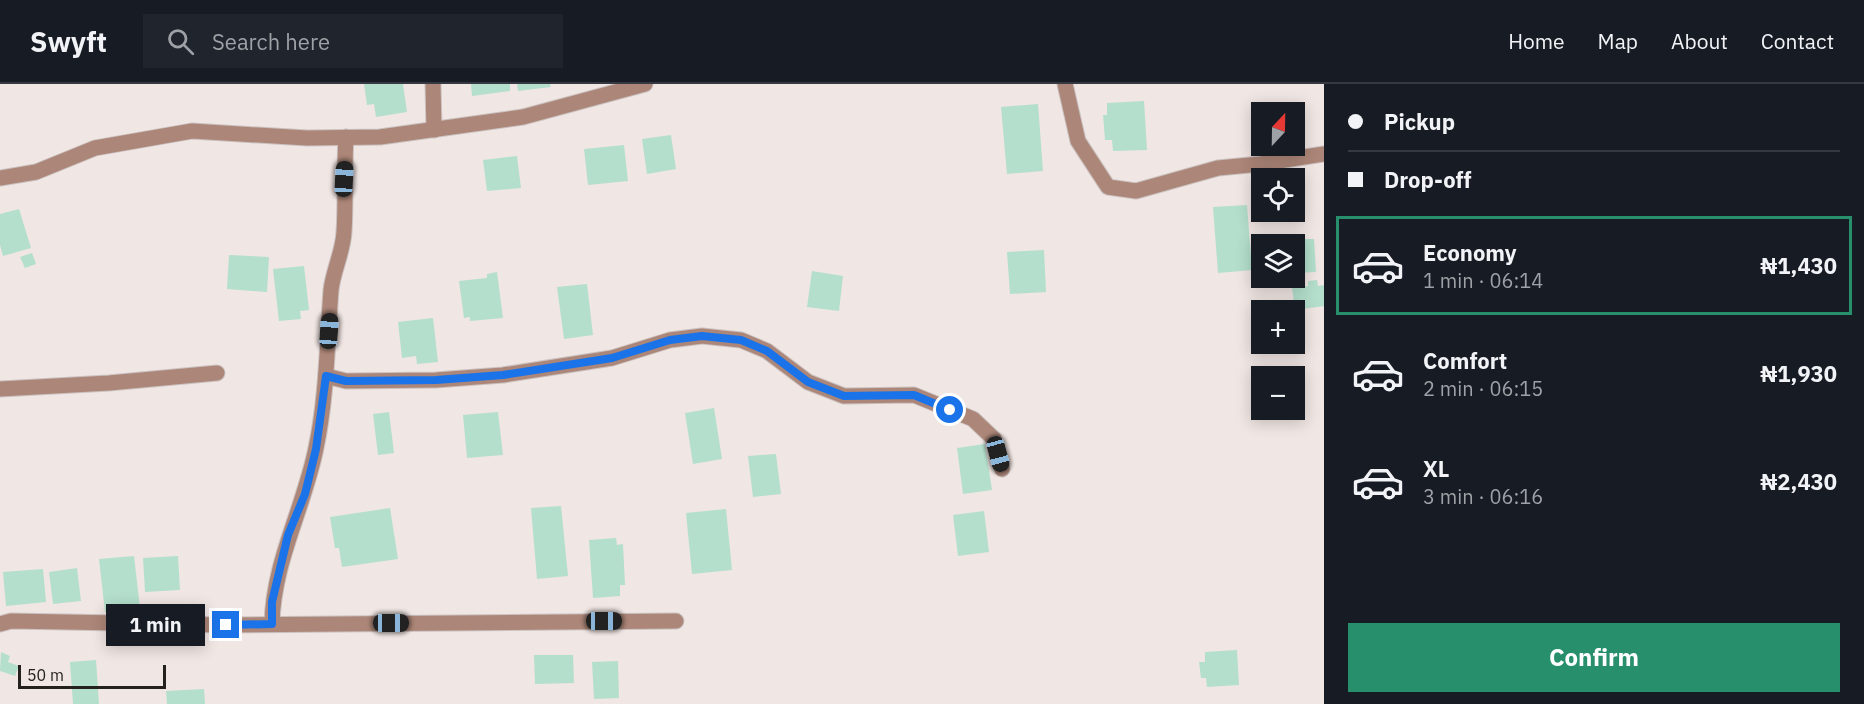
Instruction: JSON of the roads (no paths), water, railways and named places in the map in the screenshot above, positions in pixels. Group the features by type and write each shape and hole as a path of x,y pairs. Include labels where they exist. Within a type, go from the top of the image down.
{"street":[{"path":"433,84 434,130"},
{"path":"0,178 36,172 95,148 192,131 307,138 380,137 523,117 645,84"},
{"path":"1065,84 1078,141 1108,187 1136,191 1218,168 1324,154"},
{"path":"272,624 272,602 288,535 305,494 316,449 326,376 332,286 344,234 346,137"},
{"path":"326,376 346,381 436,380 503,375 612,358 670,340 702,336 741,340 767,351 808,382 844,396 914,395 973,419 994,438 1002,469"},
{"path":"0,389 109,383 217,373"},
{"path":"0,624 11,621 272,624 676,621"}]}
